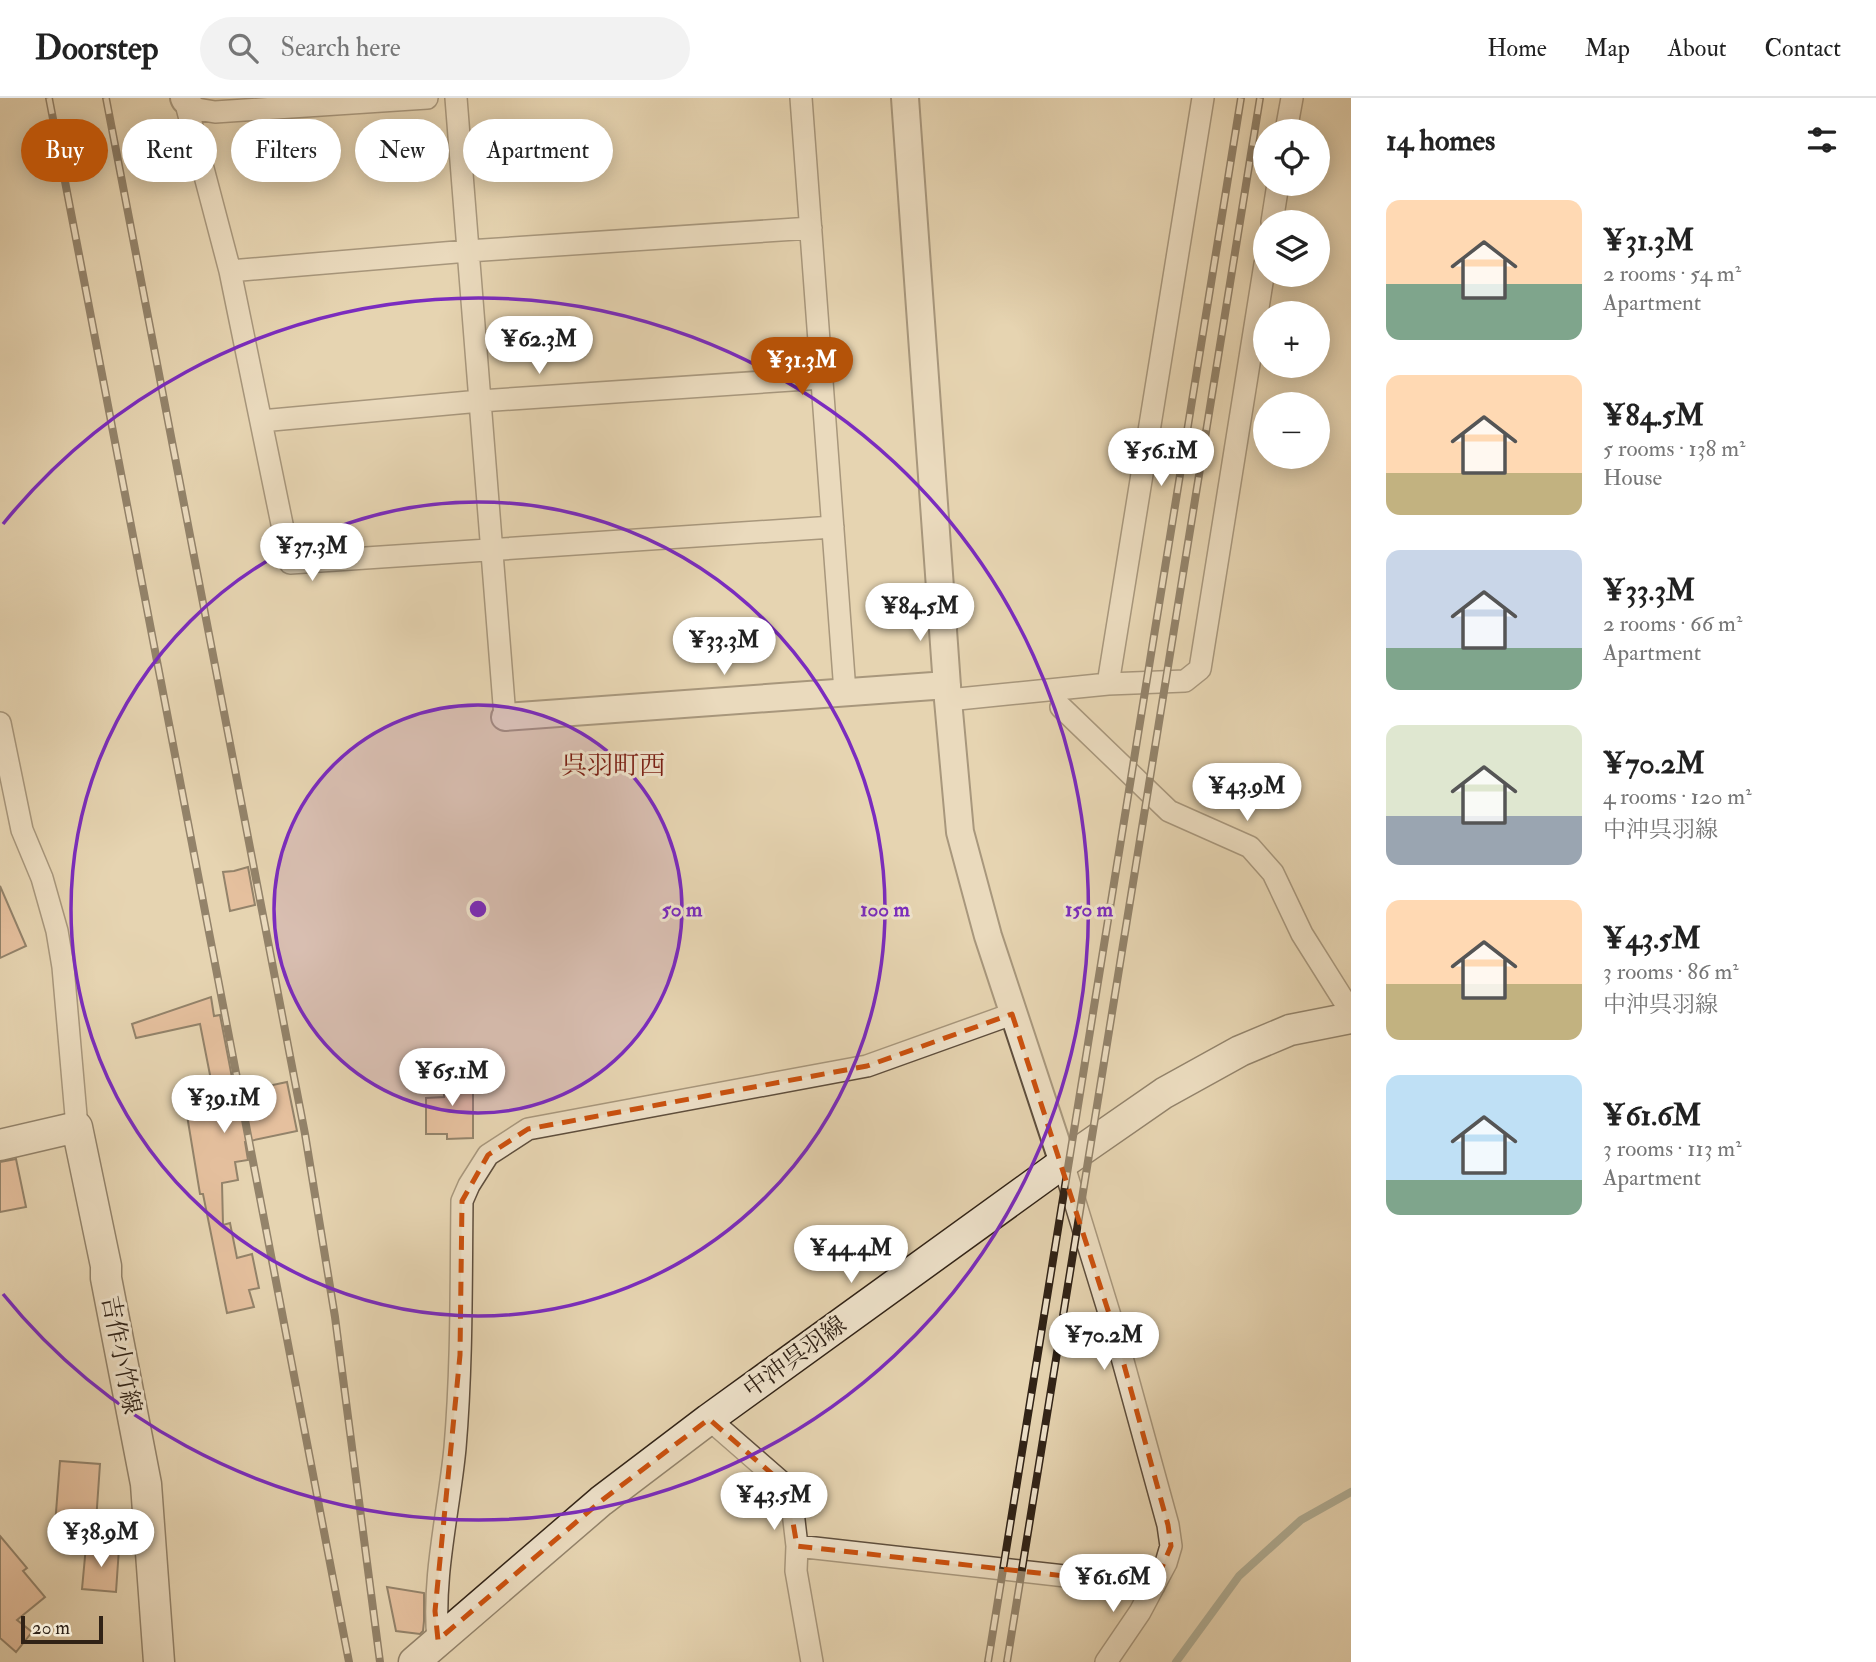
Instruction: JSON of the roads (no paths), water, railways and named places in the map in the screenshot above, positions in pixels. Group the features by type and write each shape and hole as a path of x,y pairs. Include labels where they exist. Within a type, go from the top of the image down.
{"main road":[{"name":"中沖呉羽線","path":"414,1662 601,1501 709,1419 1164,1093 1240,1051 1290,1030 1351,1018"},
{"path":"0,1145 76,1127"},
{"name":"吉作小竹線","path":"76,1127 106,1266 106,1278 146,1485 159,1662"}],"street":[{"path":"185,99 197,109 215,111 426,98"},
{"path":"456,98 505,717 845,692 947,692 1185,681 1200,669 1261,287"},
{"path":"801,98 845,692"},
{"path":"905,98 947,692 960,832 1012,1014 1063,1163 1115,1332 1168,1525 1171,1546 1166,1563 1140,1612 1106,1662"},
{"path":"1108,684 1203,98"},
{"path":"1288,119 1292,98"},
{"path":"185,99 230,271 290,563 833,527"},
{"path":"230,271 468,251 811,228"},
{"path":"261,421 480,401 822,378"},
{"path":"1061,707 1169,811 1250,847 1273,873 1302,934 1351,1012"},
{"path":"0,723 22,830 42,878 57,931 63,967 76,1127"},
{"path":"438,1640 435,1611 455,1448 460,1368 462,1201 488,1155 528,1129 867,1066 1012,1014"},
{"path":"709,1419 787,1487 792,1503 797,1546 796,1571 812,1662"},
{"path":"797,1546 1154,1586"}],"waterway":[{"path":"1176,1662 1239,1576 1301,1520 1351,1492"}],"railway":[{"path":"49,98 349,1662"},
{"path":"106,98 305,1134 335,1317 380,1662"},
{"path":"988,1662 1241,98"},
{"path":"1007,1662 1260,98"}],"district":[{"name":"呉羽町西","path":"613,766"}]}
